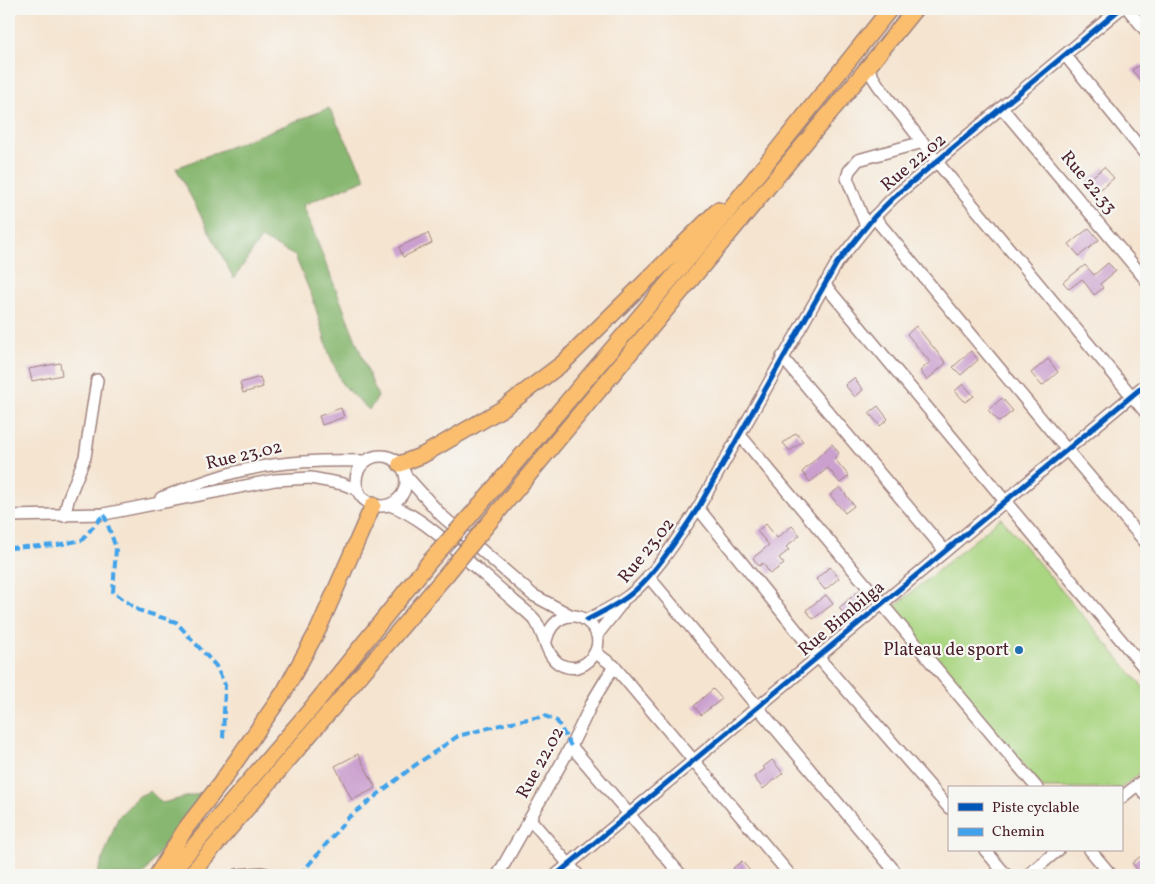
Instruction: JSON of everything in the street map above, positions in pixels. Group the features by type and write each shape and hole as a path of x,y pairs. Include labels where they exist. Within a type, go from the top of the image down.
{"main road":[{"path":"169,875 310,710 430,561 717,225 890,9"},
{"path":"190,875 447,574 915,9"},
{"path":"403,470 423,455 502,409 563,362 771,158"},
{"path":"157,875 186,828 220,784 284,692 318,630 373,505"}],"street":[{"name":"Rue 22.02","path":"698,508 836,263 866,226 894,197 1120,9"},
{"path":"1128,9 1146,31"},
{"path":"1065,55 1146,155"},
{"path":"868,67 878,87 887,96 937,162 1146,413"},
{"name":"Rue 22.33","path":"1002,108 1146,280"},
{"path":"866,226 847,178 853,164 858,160 923,142"},
{"path":"874,217 1066,450 1146,543"},
{"path":"824,284 1146,670"},
{"path":"782,357 945,551"},
{"path":"64,516 69,497 85,457 97,380"},
{"name":"Rue Bimbilga","path":"556,875 1146,384"},
{"path":"738,434 1035,786"},
{"name":"Rue 23.02","path":"133,508 239,471 310,460 366,461 378,456 386,456 394,459 441,515 533,595 572,616 587,620 626,598"},
{"path":"358,490 356,478 358,470 366,461"},
{"path":"373,505 390,505 403,494 406,487 403,470"},
{"name":"Rue 23.02","path":"9,516 104,514 275,480 311,478 343,484 358,490 365,501 373,505"},
{"path":"390,505 404,510 431,529 491,580 534,619 546,641"},
{"path":"698,508 818,657 948,807"},
{"name":"Rue 23.02","path":"597,635 626,598 648,576 698,508"},
{"path":"648,576 898,875"},
{"path":"572,616 564,617 552,625 547,633 546,641 547,650 551,658 558,664 566,667 583,665 596,652 598,646 597,635 587,620"},
{"path":"596,652 614,666 790,875"},
{"name":"Rue 22.02","path":"498,875 614,666"},
{"path":"571,746 682,875"},
{"path":"1122,797 1142,781 1146,795"},
{"path":"530,819 578,875"},
{"path":"987,852 1006,875"},
{"path":"1028,875 1056,852"},
{"path":"1092,852 1111,875"},
{"path":"237,875 262,873 272,875"}],"green space":[{"path":"329,108 366,179 303,205 378,397 369,410 342,384 329,353 313,299 295,256 261,238 234,279 176,168"},
{"name":"Plateau de sport","path":"1001,518 1146,691 1146,768 1122,787 1041,786 893,608"},
{"path":"150,791 162,803 202,793 143,875 97,875 118,817 139,796"}],"building":[{"path":"1141,64 1146,70 1146,88 1132,70"},
{"path":"1104,167 1114,178 1096,193 1086,182"},
{"path":"1089,228 1099,240 1079,256 1069,244"},
{"path":"428,233 432,243 403,257 399,247"},
{"path":"1108,263 1116,271 1100,284 1103,288 1094,295 1082,279 1069,289 1063,282 1085,265 1094,275"},
{"path":"916,326 946,363 927,380 920,371 930,362 907,334"},
{"path":"971,351 978,360 961,375 953,367"},
{"path":"1048,359 1058,372 1042,386 1031,373"},
{"path":"60,363 62,375 32,381 29,369"},
{"path":"260,377 263,387 243,393 240,383"},
{"path":"854,378 863,390 855,397 845,385"},
{"path":"963,384 974,396 965,402 955,391"},
{"path":"1002,398 1013,411 999,422 988,410"},
{"path":"878,406 888,419 880,426 869,413"},
{"path":"341,408 344,417 322,425 319,416"},
{"path":"796,433 803,441 790,451 783,443"},
{"path":"832,444 839,453 834,458 849,476 840,483 828,468 810,482 802,472"},
{"path":"840,487 854,506 845,513 830,495"},
{"path":"766,524 777,538 792,526 800,535 786,547 789,550 779,558 784,564 770,574 763,563 759,566 753,558 769,545 757,531"},
{"path":"830,567 839,578 825,590 816,579"},
{"path":"860,590 868,599 846,616 839,608"},
{"path":"826,595 833,604 813,619 806,610"},
{"path":"713,689 722,699 701,715 694,706"},
{"path":"358,754 376,788 352,800 335,766"},
{"path":"772,760 783,773 763,789 754,777 765,769 763,767"},
{"path":"1146,852 1146,867 1139,872 1132,863"},
{"path":"742,861 753,875 740,875 733,868"}],"marked path":[{"path":"9,548 57,545 82,540 104,514 116,548 113,592 138,610 176,622 216,666 225,685 223,739"},
{"path":"300,875 349,817 414,766 458,736 512,722 545,716 557,721 571,746"}],"cycle path":[{"path":"587,620 618,603 637,589 656,568 674,543 698,508 837,263 874,217 894,197 1120,9"},
{"path":"556,875 1146,384"}],"place":[{"name":"Plateau de sport","path":"1019,650"}]}
